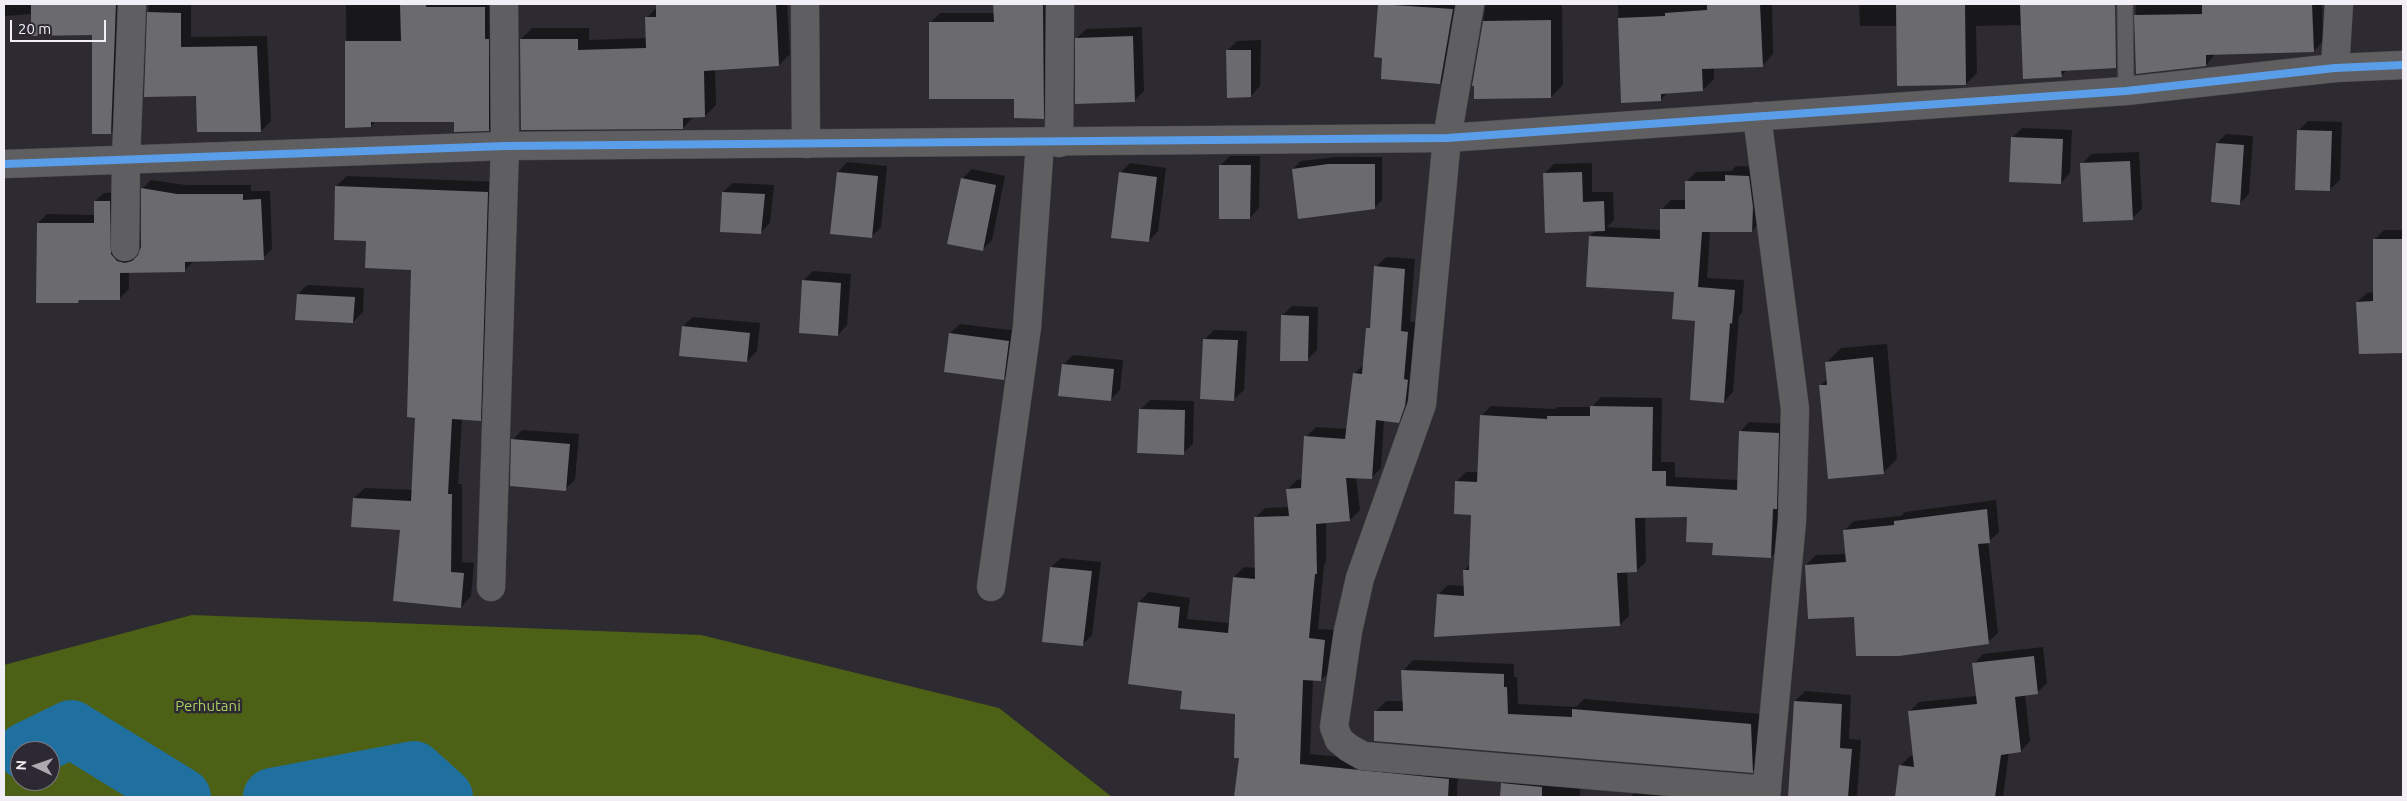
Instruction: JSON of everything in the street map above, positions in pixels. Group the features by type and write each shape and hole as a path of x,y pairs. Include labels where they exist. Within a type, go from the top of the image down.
{"street":[{"path":"125,247 126,160 132,4"},
{"path":"491,587 505,146 504,4"},
{"path":"805,4 806,144"},
{"path":"991,587 1027,327 1049,143 1060,4"},
{"path":"1470,4 1448,138 1422,404 1360,578 1348,631 1334,727 1339,740 1348,748 1363,756 1767,794 1792,521 1795,409 1757,116"},
{"path":"2335,68 2339,4"},
{"path":"4,164 505,146 1049,143 1448,138 2126,91 2335,68 2403,65"}],"lane":[{"path":"2124,4 2126,91"}],"green space":[{"name":"Perhutani","path":"192,615 701,635 999,708 1112,797 4,797 4,665"}],"building":[{"path":"31,4 116,4 111,134 92,134 92,35 31,36"},
{"path":"400,4 426,4 426,7 485,7 485,39 489,39 489,131 454,132 454,122 371,122 371,127 345,128 345,41 401,41"},
{"path":"656,4 776,4 779,66 704,71 705,117 683,118 683,129 521,130 520,39 578,39 578,50 646,48 645,17 656,17"},
{"path":"993,4 1043,4 1044,119 1014,118 1014,99 929,99 929,22 994,22"},
{"path":"1378,4 1453,9 1440,84 1381,79 1382,58 1374,57"},
{"path":"1707,4 1760,4 1763,67 1702,69 1703,91 1661,94 1661,101 1621,103 1618,18 1665,16 1665,13 1707,10"},
{"path":"1896,4 1965,4 1966,85 1897,86"},
{"path":"2020,4 2115,4 2116,68 2061,71 2062,77 2023,79"},
{"path":"2202,4 2312,4 2314,52 2206,55 2206,66 2136,74 2134,15 2202,14"},
{"path":"147,12 181,13 181,47 257,46 261,132 197,132 196,96 144,97"},
{"path":"1551,20 1551,98 1474,99 1474,86 1472,86 1483,21"},
{"path":"1133,36 1135,102 1075,104 1075,38"},
{"path":"1226,50 1251,50 1251,97 1227,98"},
{"path":"2297,130 2332,131 2330,191 2295,190"},
{"path":"2011,137 2063,139 2061,184 2009,182"},
{"path":"2216,143 2244,145 2240,205 2211,202"},
{"path":"2130,161 2133,220 2083,222 2080,163"},
{"path":"1328,164 1375,164 1375,209 1298,219 1292,169"},
{"path":"1219,165 1251,165 1250,219 1219,219"},
{"path":"837,172 878,176 872,238 830,234"},
{"path":"1119,172 1157,177 1149,242 1111,238"},
{"path":"1582,172 1583,202 1604,201 1605,231 1545,233 1543,173"},
{"path":"1725,175 1749,176 1753,207 1752,232 1702,232 1698,287 1735,290 1732,324 1730,323 1724,403 1690,400 1695,321 1672,319 1674,292 1586,287 1589,236 1660,239 1660,209 1685,209 1685,181 1725,181"},
{"path":"961,178 996,185 983,251 947,244"},
{"path":"335,186 488,192 481,421 452,419 448,494 452,494 451,572 464,573 461,608 393,601 400,530 351,527 353,498 411,501 415,418 407,417 411,270 365,268 366,241 334,240"},
{"path":"141,188 177,194 243,194 243,200 261,199 264,260 185,262 185,272 120,273 120,300 36,303 37,223 94,223 94,201 110,201 111,254 117,261 125,263 132,261 138,255 141,247"},
{"path":"722,192 765,194 761,234 720,232"},
{"path":"2373,239 2403,239 2403,353 2359,354 2356,302 2373,301"},
{"path":"1374,266 1405,269 1401,331 1408,332 1404,379 1408,380 1405,406 1399,423 1376,420 1372,479 1346,478 1350,521 1316,524 1317,574 1315,574 1309,638 1325,640 1321,681 1303,680 1300,764 1449,779 1448,797 1234,797 1239,758 1234,758 1235,714 1180,709 1182,691 1128,684 1138,602 1180,607 1178,628 1228,633 1233,577 1255,579 1254,517 1289,516 1286,489 1301,488 1304,436 1345,439 1353,373 1362,374 1366,328 1370,328"},
{"path":"802,280 841,283 838,336 799,333"},
{"path":"297,294 355,297 353,323 295,320"},
{"path":"1281,315 1309,316 1308,361 1280,361"},
{"path":"682,326 750,333 747,362 679,356"},
{"path":"949,333 1009,341 1004,380 944,372"},
{"path":"1203,339 1238,340 1234,401 1200,399"},
{"path":"1873,357 1884,474 1828,479 1819,385 1827,385 1825,362"},
{"path":"1062,364 1114,369 1111,401 1058,396"},
{"path":"1590,406 1653,407 1652,471 1666,471 1666,486 1737,490 1739,431 1779,433 1777,509 1773,509 1771,558 1712,555 1713,543 1686,542 1687,517 1635,518 1637,572 1617,573 1620,626 1434,637 1437,594 1464,596 1463,570 1469,570 1471,515 1454,514 1455,481 1477,482 1480,415 1547,419 1547,416 1590,416"},
{"path":"1139,409 1185,410 1184,455 1137,453"},
{"path":"511,439 570,444 566,491 510,486"},
{"path":"1987,509 1990,543 1978,544 1989,644 1899,656 1856,656 1854,617 1808,619 1805,565 1846,562 1843,530 1894,525 1894,521"},
{"path":"1050,567 1092,571 1083,646 1042,642"},
{"path":"2034,656 2038,694 2015,697 2021,752 2001,755 1995,797 1895,797 1899,765 1914,767 1908,711 1977,704 1972,663"},
{"path":"1401,670 1504,674 1504,687 1507,687 1508,714 1572,717 1572,709 1751,724 1753,773 1374,741 1374,711 1403,711"},
{"path":"1794,701 1842,704 1840,748 1852,749 1848,797 1788,797"},
{"path":"1501,783 1542,787 1542,797 1500,797"}],"waterway":[{"path":"46,741 71,729 182,797"},
{"path":"272,797 414,770 444,797"}],"cycle path":[{"path":"4,164 505,146 1447,138 2126,91 2335,68 2403,65"}]}
